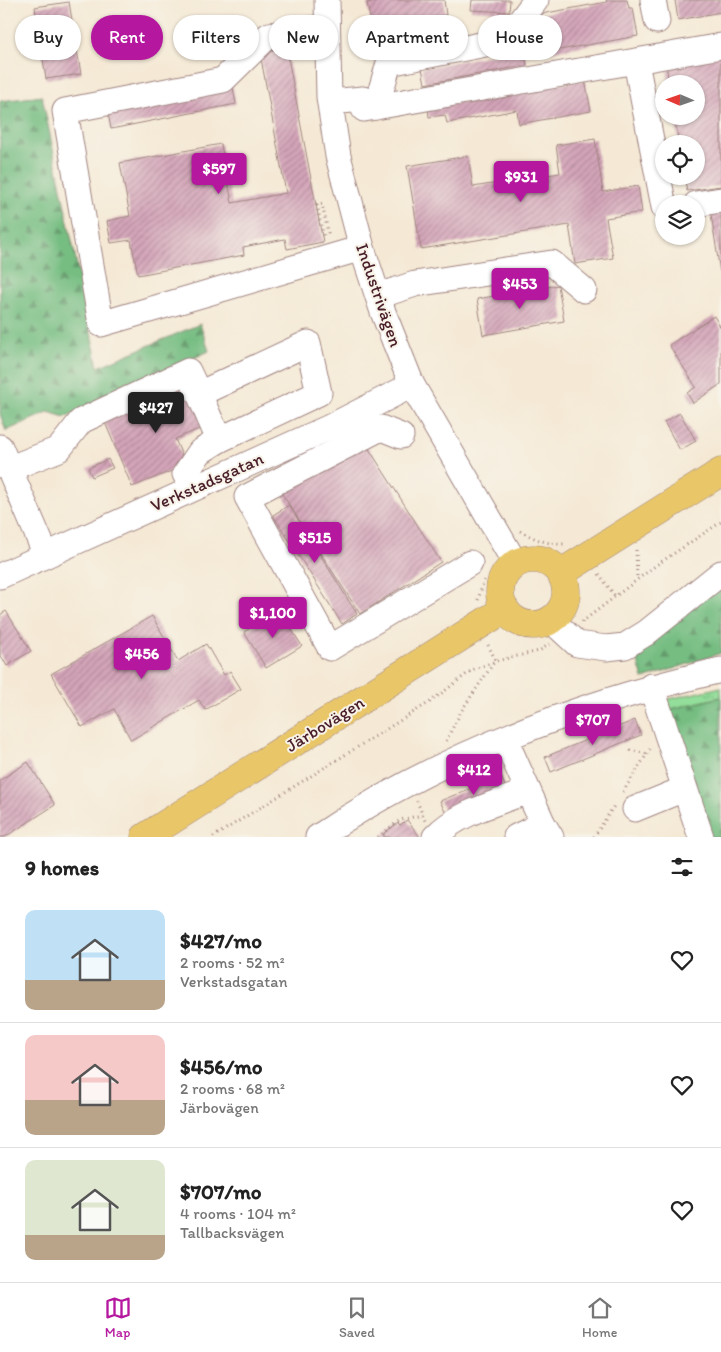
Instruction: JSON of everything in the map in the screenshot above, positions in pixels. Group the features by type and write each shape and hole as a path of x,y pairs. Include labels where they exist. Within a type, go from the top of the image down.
{"main road":[{"path":"561,573 721,472"},
{"path":"539,559 555,566 561,573 567,589 566,598 559,614 558,627 525,624 513,618 505,609 501,599 502,582 506,573 515,563 539,559"},
{"name":"Järbovägen","path":"146,837 505,609"}],"street":[{"name":"Industrivägen","path":"326,15 327,0"},
{"path":"376,107 389,63 506,40 536,0"},
{"path":"269,35 223,80 65,111 102,324 329,248 362,248"},
{"path":"330,102 363,99 364,109 721,46"},
{"name":"Industrivägen","path":"328,60 330,102 338,156 362,248 378,296 412,385 515,563"},
{"path":"636,62 662,195"},
{"path":"705,203 721,200"},
{"path":"378,296 415,284 552,264 584,290"},
{"path":"192,488 185,474 200,452 219,440 319,393 308,343 199,394"},
{"path":"46,554 4,458 58,449 81,421 188,371 219,440"},
{"name":"Verkstadsgatan","path":"0,576 266,456 412,385"},
{"path":"401,436 380,428 247,497 330,648 470,563"},
{"path":"266,456 279,481"},
{"path":"558,627 578,644 591,648 625,646 646,633 721,573"},
{"path":"318,837 359,810 409,782 505,739 651,686 721,670"},
{"path":"651,686 700,837"},
{"path":"505,739 547,831 516,837"},
{"path":"625,801 684,790"},
{"path":"430,830 445,826 457,819 528,791"}],"path":[{"path":"322,204 329,248 317,205 322,204"},
{"path":"213,837 430,702 472,670 496,660 539,651 558,627 615,596 655,566 721,522"},
{"path":"516,527 536,540 553,544 580,543 615,596"},
{"path":"442,767 442,750 458,718 496,660"},
{"path":"594,837 625,801 652,747"},
{"path":"630,750 647,754"},
{"path":"409,782 430,830"},
{"path":"378,837 400,820 422,815"}],"green space":[{"path":"42,96 98,367 200,324 209,351 65,417 48,412 6,431 0,414 0,101"},
{"path":"721,581 721,653 643,679 636,655"},
{"path":"721,687 721,697 659,712 656,702"},
{"path":"721,697 721,837 701,837 659,712"}],"building":[{"path":"385,0 444,0 446,15 369,15 367,3"},
{"path":"472,0 510,0 509,12 471,10"},
{"path":"606,0 627,0 629,8 633,8 638,36 562,50 562,15 541,15 541,14 607,2"},
{"path":"675,0 721,0 721,12 678,20"},
{"path":"69,2 71,15 36,15 35,7"},
{"path":"269,51 269,60 288,60 323,242 287,249 285,239 243,247 244,255 138,275 131,240 111,243 107,221 130,216 120,163 221,144 232,203 286,193 260,53"},
{"path":"721,55 721,186 687,191 686,185 705,185 705,135 677,135 676,125 705,125 705,75 668,75 666,64"},
{"path":"478,58 478,60 526,60 527,65 425,84 422,68"},
{"path":"43,60 79,60 81,74 46,79"},
{"path":"585,80 591,111 519,124 517,110 447,123 445,115 429,117 428,108"},
{"path":"232,82 236,104 111,129 107,107"},
{"path":"595,139 603,192 638,186 642,212 606,218 613,258 575,264 569,225 421,249 407,166 468,156 473,187 560,173 556,145"},
{"path":"721,212 721,272 720,272 711,214"},
{"path":"558,285 564,321 483,335 477,299"},
{"path":"714,316 721,328 721,384 693,403 687,393 696,387 669,345"},
{"path":"191,383 209,425 175,439 186,465 132,487 104,420"},
{"path":"680,413 696,441 680,450 664,422"},
{"path":"364,441 441,562 360,614 279,489"},
{"path":"108,459 113,468 92,477 88,468"},
{"path":"289,505 357,614 342,624 273,515"},
{"path":"279,610 302,646 266,668 244,632"},
{"path":"6,611 31,651 7,666 0,654 0,615"},
{"path":"152,616 178,661 206,644 224,675 230,671 241,689 205,710 199,700 131,740 114,709 82,727 51,674"},
{"path":"635,720 641,735 551,772 545,757"},
{"path":"28,762 55,805 5,837 0,837 0,780"},
{"path":"501,776 507,791 447,816 440,801"},
{"path":"407,820 420,837 384,837 384,833 398,823 400,825"}]}
